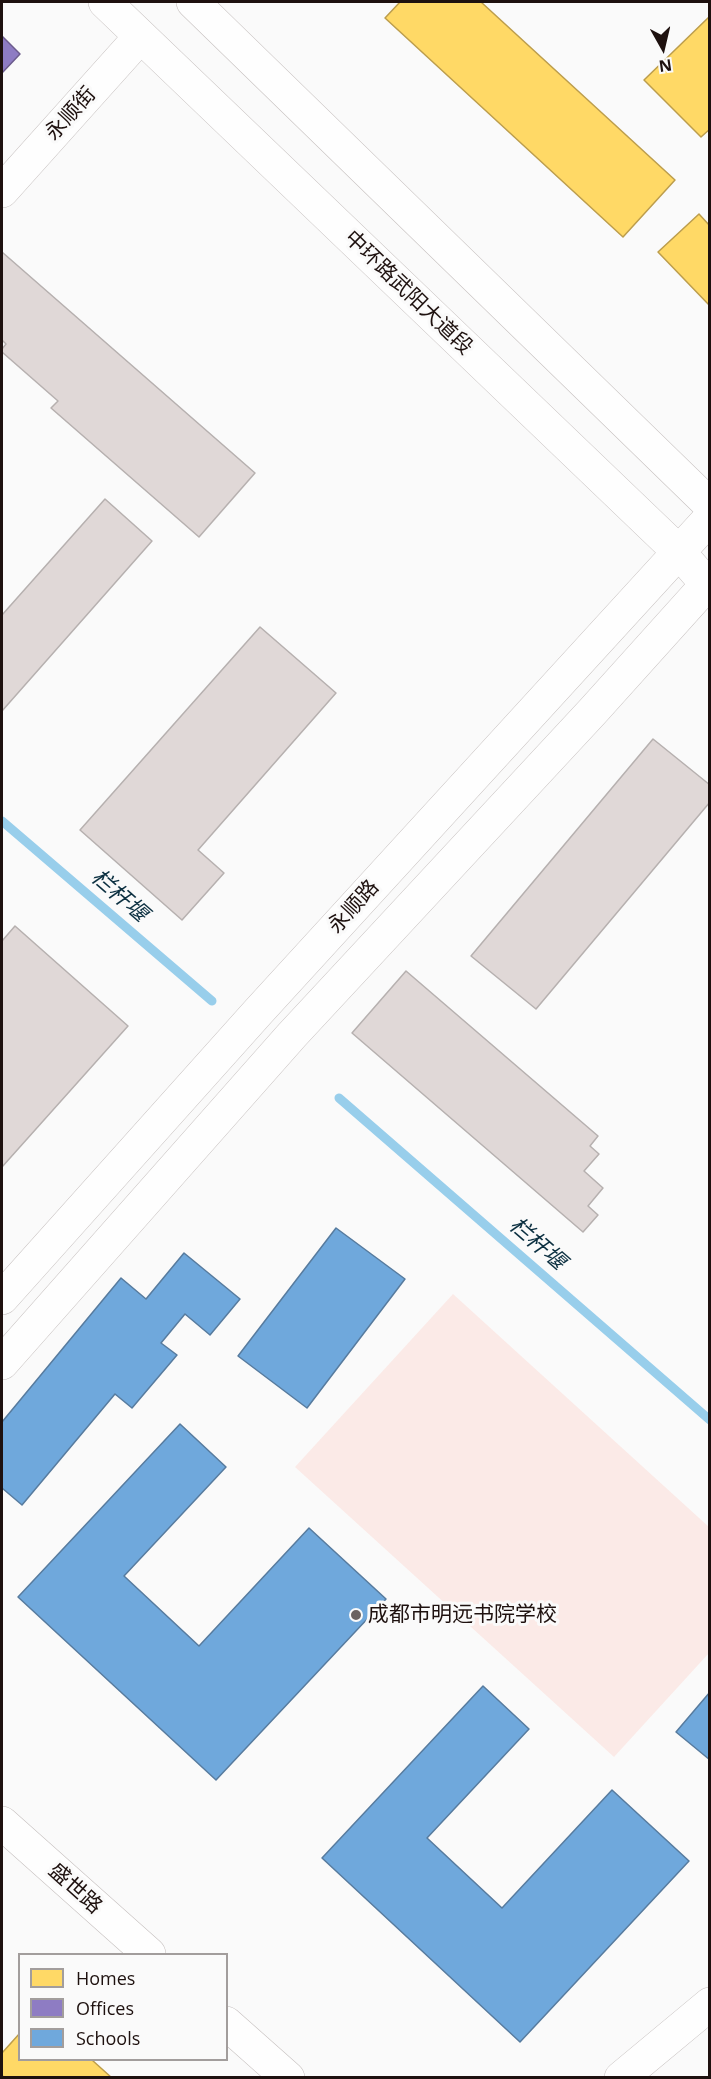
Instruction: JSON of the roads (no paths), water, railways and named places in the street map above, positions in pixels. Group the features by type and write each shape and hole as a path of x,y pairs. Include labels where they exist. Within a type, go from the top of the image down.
{"main road":[{"name":"中环路武阳大道段","path":"105,2 709,584"},
{"path":"193,2 710,505"},
{"name":"永顺街","path":"2,191 140,37"},
{"name":"永顺路","path":"2,1298 258,1012 710,518"},
{"path":"2,1363 292,1035 709,584"},
{"name":"盛世路","path":"2,1823 148,1953"},
{"path":"621,2078 710,2004"},
{"path":"228,2025 288,2078"}],"waterway":[{"name":"栏杆堰","path":"2,821 212,1001"},
{"name":"栏杆堰","path":"339,1098 710,1420"}],"place":[{"name":"成都市明远书院学校","path":"356,1615"}]}
